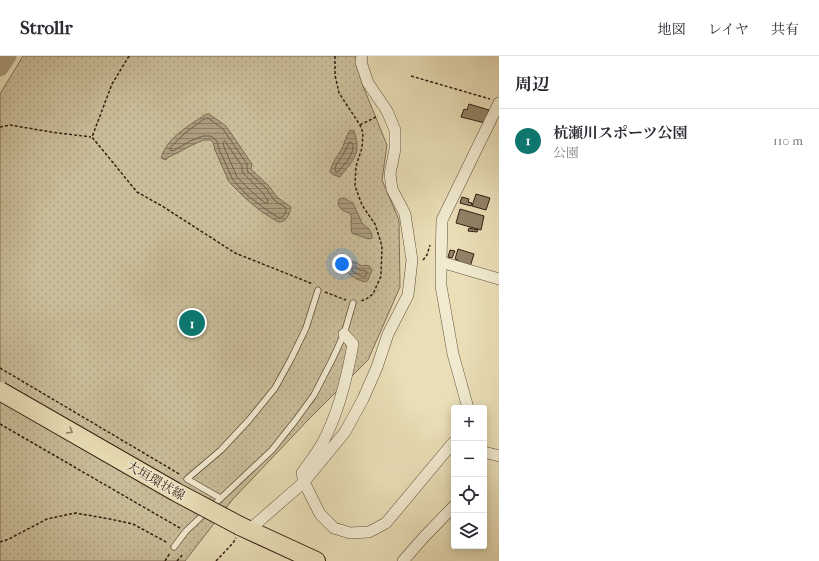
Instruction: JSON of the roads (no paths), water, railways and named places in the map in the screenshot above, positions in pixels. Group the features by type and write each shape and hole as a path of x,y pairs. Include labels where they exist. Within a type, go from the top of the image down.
{"main road":[{"name":"大垣環状線","path":"0,391 176,492 239,532 289,561"},
{"name":"大垣環状線","path":"0,404 168,502 239,532 316,561"}],"street":[{"path":"239,532 304,482 345,432 364,399 388,334 408,295 412,260 405,214 392,189 390,174 395,149 395,130 387,111 368,83 361,62 362,56"},
{"path":"467,405 453,354 441,286 442,220 495,101"},
{"path":"441,262 499,279"},
{"path":"344,334 353,344 350,364 338,408 323,442 302,473 304,482 320,514 334,528 350,533 369,532 386,523 451,445"},
{"path":"487,453 499,456"},
{"path":"403,561 451,509"}],"lane":[{"path":"220,498 187,479 221,450 249,420 275,388 306,328 318,290"},
{"path":"174,547 186,531 272,450 295,421 314,395 344,334 353,303"}],"water":[{"path":"206,114 209,114 226,126 252,164 251,169 269,186 277,197 291,207 289,215 285,220 278,222 262,212 229,182 213,142 210,140 204,140 192,145 167,158 166,160 161,158 164,150 180,132"},
{"path":"350,130 354,131 357,151 352,161 340,177 330,172 332,165"},
{"path":"344,198 353,203 362,223 372,234 372,238 368,239 352,233 351,214 342,210 338,205 339,199"},
{"path":"353,261 361,266 369,266 372,270 366,282 360,281 346,271"}],"waterway":[{"path":"0,68 8,56"}],"place":[{"name":"杭瀬川スポーツ公園","path":"192,323"}]}
